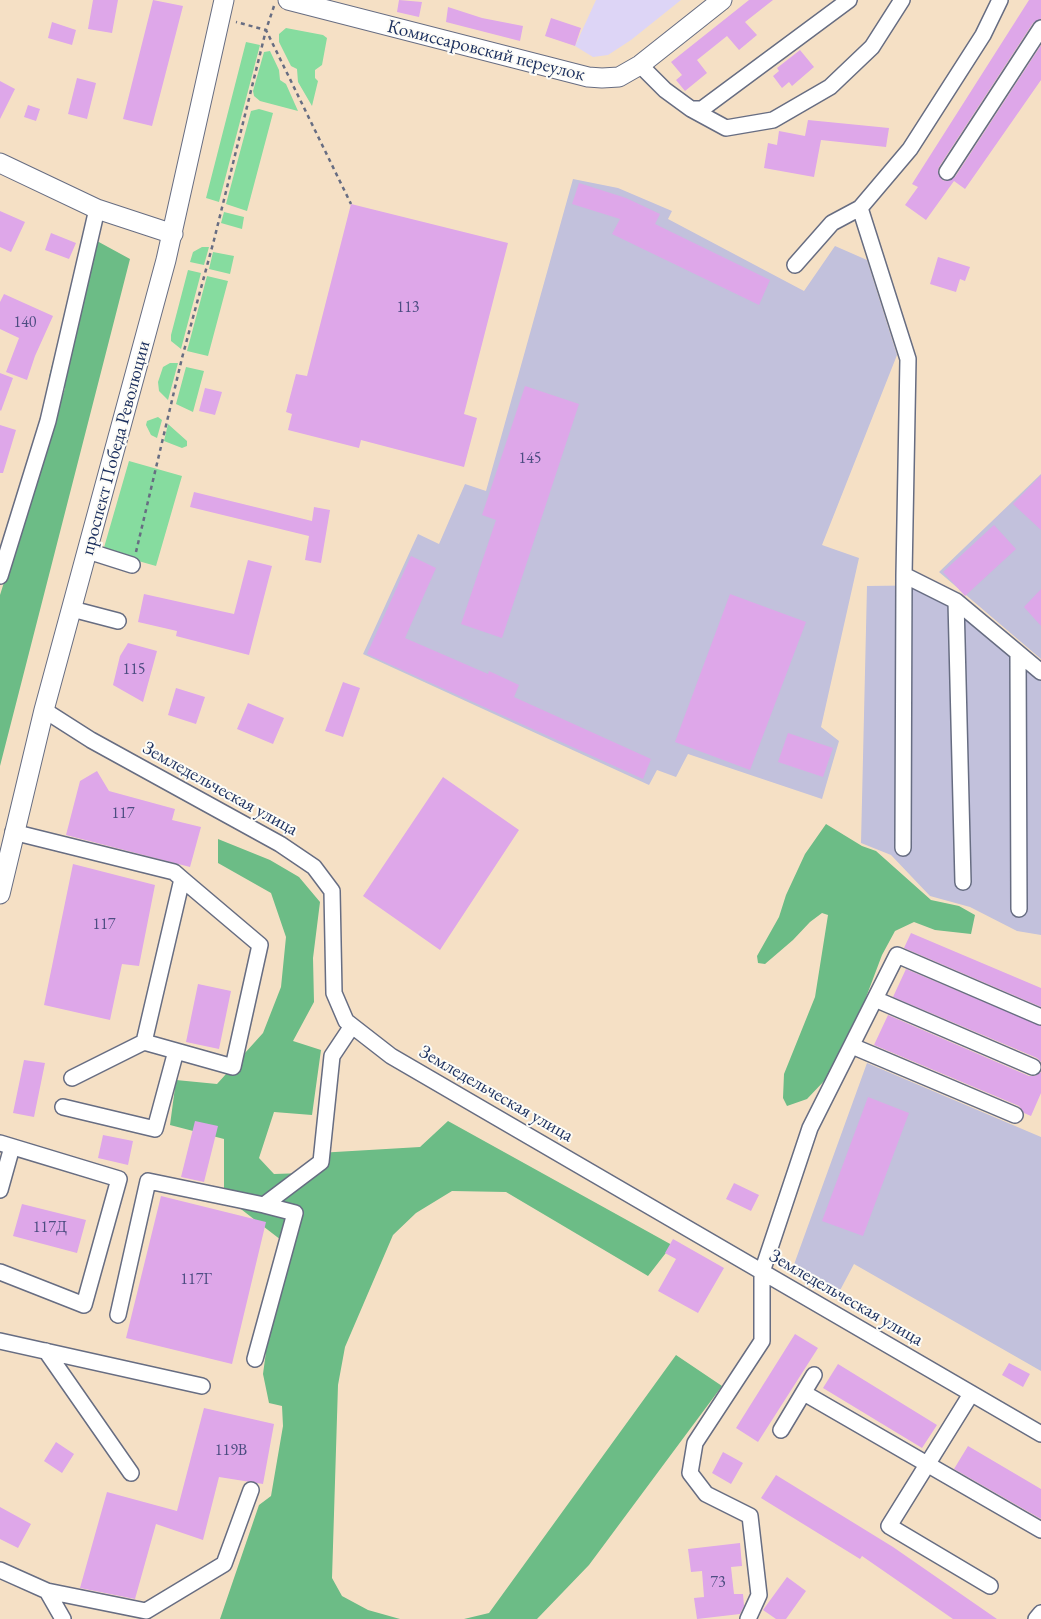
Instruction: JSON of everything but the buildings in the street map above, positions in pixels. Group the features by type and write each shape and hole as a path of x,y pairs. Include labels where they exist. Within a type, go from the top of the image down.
{"main road":[{"name":"Комиссаровский переулок","path":"288,0 588,77 619,77 640,65 722,0"},
{"name":"проспект Победа Революции","path":"0,894 13,832 44,710 173,234 222,9"},
{"path":"0,163 97,209 173,234"}],"street":[{"path":"691,109 702,109 849,0"},
{"path":"640,65 665,90 691,109 726,128 773,120 830,87 872,47 902,0"},
{"path":"795,264 832,223 860,208 910,149 983,34 1000,0"},
{"path":"947,172 1041,28"},
{"path":"860,208 908,359 904,575 903,848"},
{"path":"0,576 48,421 97,209"},
{"path":"88,550 132,565"},
{"path":"904,575 956,601 1041,672"},
{"path":"956,601 963,882"},
{"path":"72,609 118,620"},
{"path":"1018,654 1019,909"},
{"name":"Земледельческая улица","path":"44,710 91,740 280,844 314,867 332,891 334,993 346,1021 390,1056 1041,1434"},
{"path":"13,832 174,872 260,945 233,1067 144,1042 72,1078"},
{"path":"144,1042 182,879"},
{"path":"748,1619 759,1595 750,1516 706,1494 690,1473 695,1443 762,1341 762,1272 810,1128 897,955 1041,1016"},
{"path":"875,999 1033,1067"},
{"path":"264,1205 321,1162 332,1056 352,1026"},
{"path":"852,1046 1015,1115"},
{"path":"63,1107 156,1128 176,1051"},
{"path":"0,1190 6,1145 119,1179 84,1304 0,1272"},
{"path":"118,1316 148,1181 295,1213 255,1359"},
{"path":"0,1341 202,1386"},
{"path":"46,1351 131,1473"},
{"path":"782,1430 814,1375"},
{"path":"804,1392 1041,1530"},
{"path":"971,1394 889,1526 990,1586"},
{"path":"0,1570 47,1591 146,1611 224,1564 251,1490"},
{"path":"47,1591 63,1619"},
{"path":"1036,1619 1041,1613"}],"path":[{"path":"132,565 182,358 214,240 266,30 276,0"},
{"path":"222,9 266,30 351,204"}],"shaded area":[{"path":"596,0 681,0 631,40 608,55 593,57 575,46"},
{"path":"573,179 618,188 672,211 668,219 804,291 835,246 867,260 897,355 822,545 859,558 821,727 839,741 822,799 688,754 676,777 657,770 649,785 363,654 418,534 439,544 465,484 486,491"},
{"path":"1041,474 1041,659 939,572"},
{"path":"944,585 1041,663 1041,935 1017,931 970,907 930,896 891,855 861,843 867,586"},
{"path":"867,1063 1041,1137 1041,1371 854,1264 837,1296 792,1270"}],"green space":[{"path":"286,28 323,35 327,38 322,65 315,70 315,78 318,81 312,106 298,82 297,69 291,66 279,42 279,34"},
{"path":"246,42 260,45 219,202 206,198"},
{"path":"270,51 279,70 280,80 286,84 298,111 260,101 254,96 253,91 264,52"},
{"path":"259,109 273,113 247,211 226,204 251,111"},
{"path":"224,212 244,217 242,229 221,223"},
{"path":"86,235 130,259 0,766 0,595 65,388 49,377"},
{"path":"202,247 209,247 204,265 190,262 193,252"},
{"path":"213,252 234,256 230,274 209,269"},
{"path":"188,270 201,273 181,349 171,341 171,335"},
{"path":"207,276 228,281 208,356 187,351"},
{"path":"170,363 178,363 168,400 159,391 158,382 163,367"},
{"path":"186,367 204,371 193,412 176,404"},
{"path":"158,417 162,420 157,438 151,435 146,425 147,421"},
{"path":"168,424 187,441 187,446 182,448 164,441"},
{"path":"129,461 182,476 156,566 103,551"},
{"path":"826,824 862,846 876,851 931,900 959,906 975,915 971,934 935,930 914,922 895,931 882,955 862,1008 826,1079 807,1099 787,1106 783,1098 784,1074 815,997 828,915 822,913 810,922 793,940 765,964 758,963 757,956 779,917 786,895 805,854"},
{"path":"218,839 270,860 299,877 320,902 313,958 314,1002 293,1041 321,1050 312,1115 274,1112 259,1158 274,1174 305,1173 318,1153 420,1147 448,1121 672,1245 648,1276 506,1192 452,1191 416,1213 393,1235 345,1347 338,1385 332,1578 342,1596 368,1610 400,1619 220,1619 259,1505 271,1496 283,1426 282,1406 269,1403 263,1374 281,1240 224,1196 224,1139 170,1125 176,1080 217,1084 263,1033 281,987 286,937 271,893 218,863"},
{"path":"676,1355 722,1386 589,1565 537,1619 464,1619 489,1613"}]}
